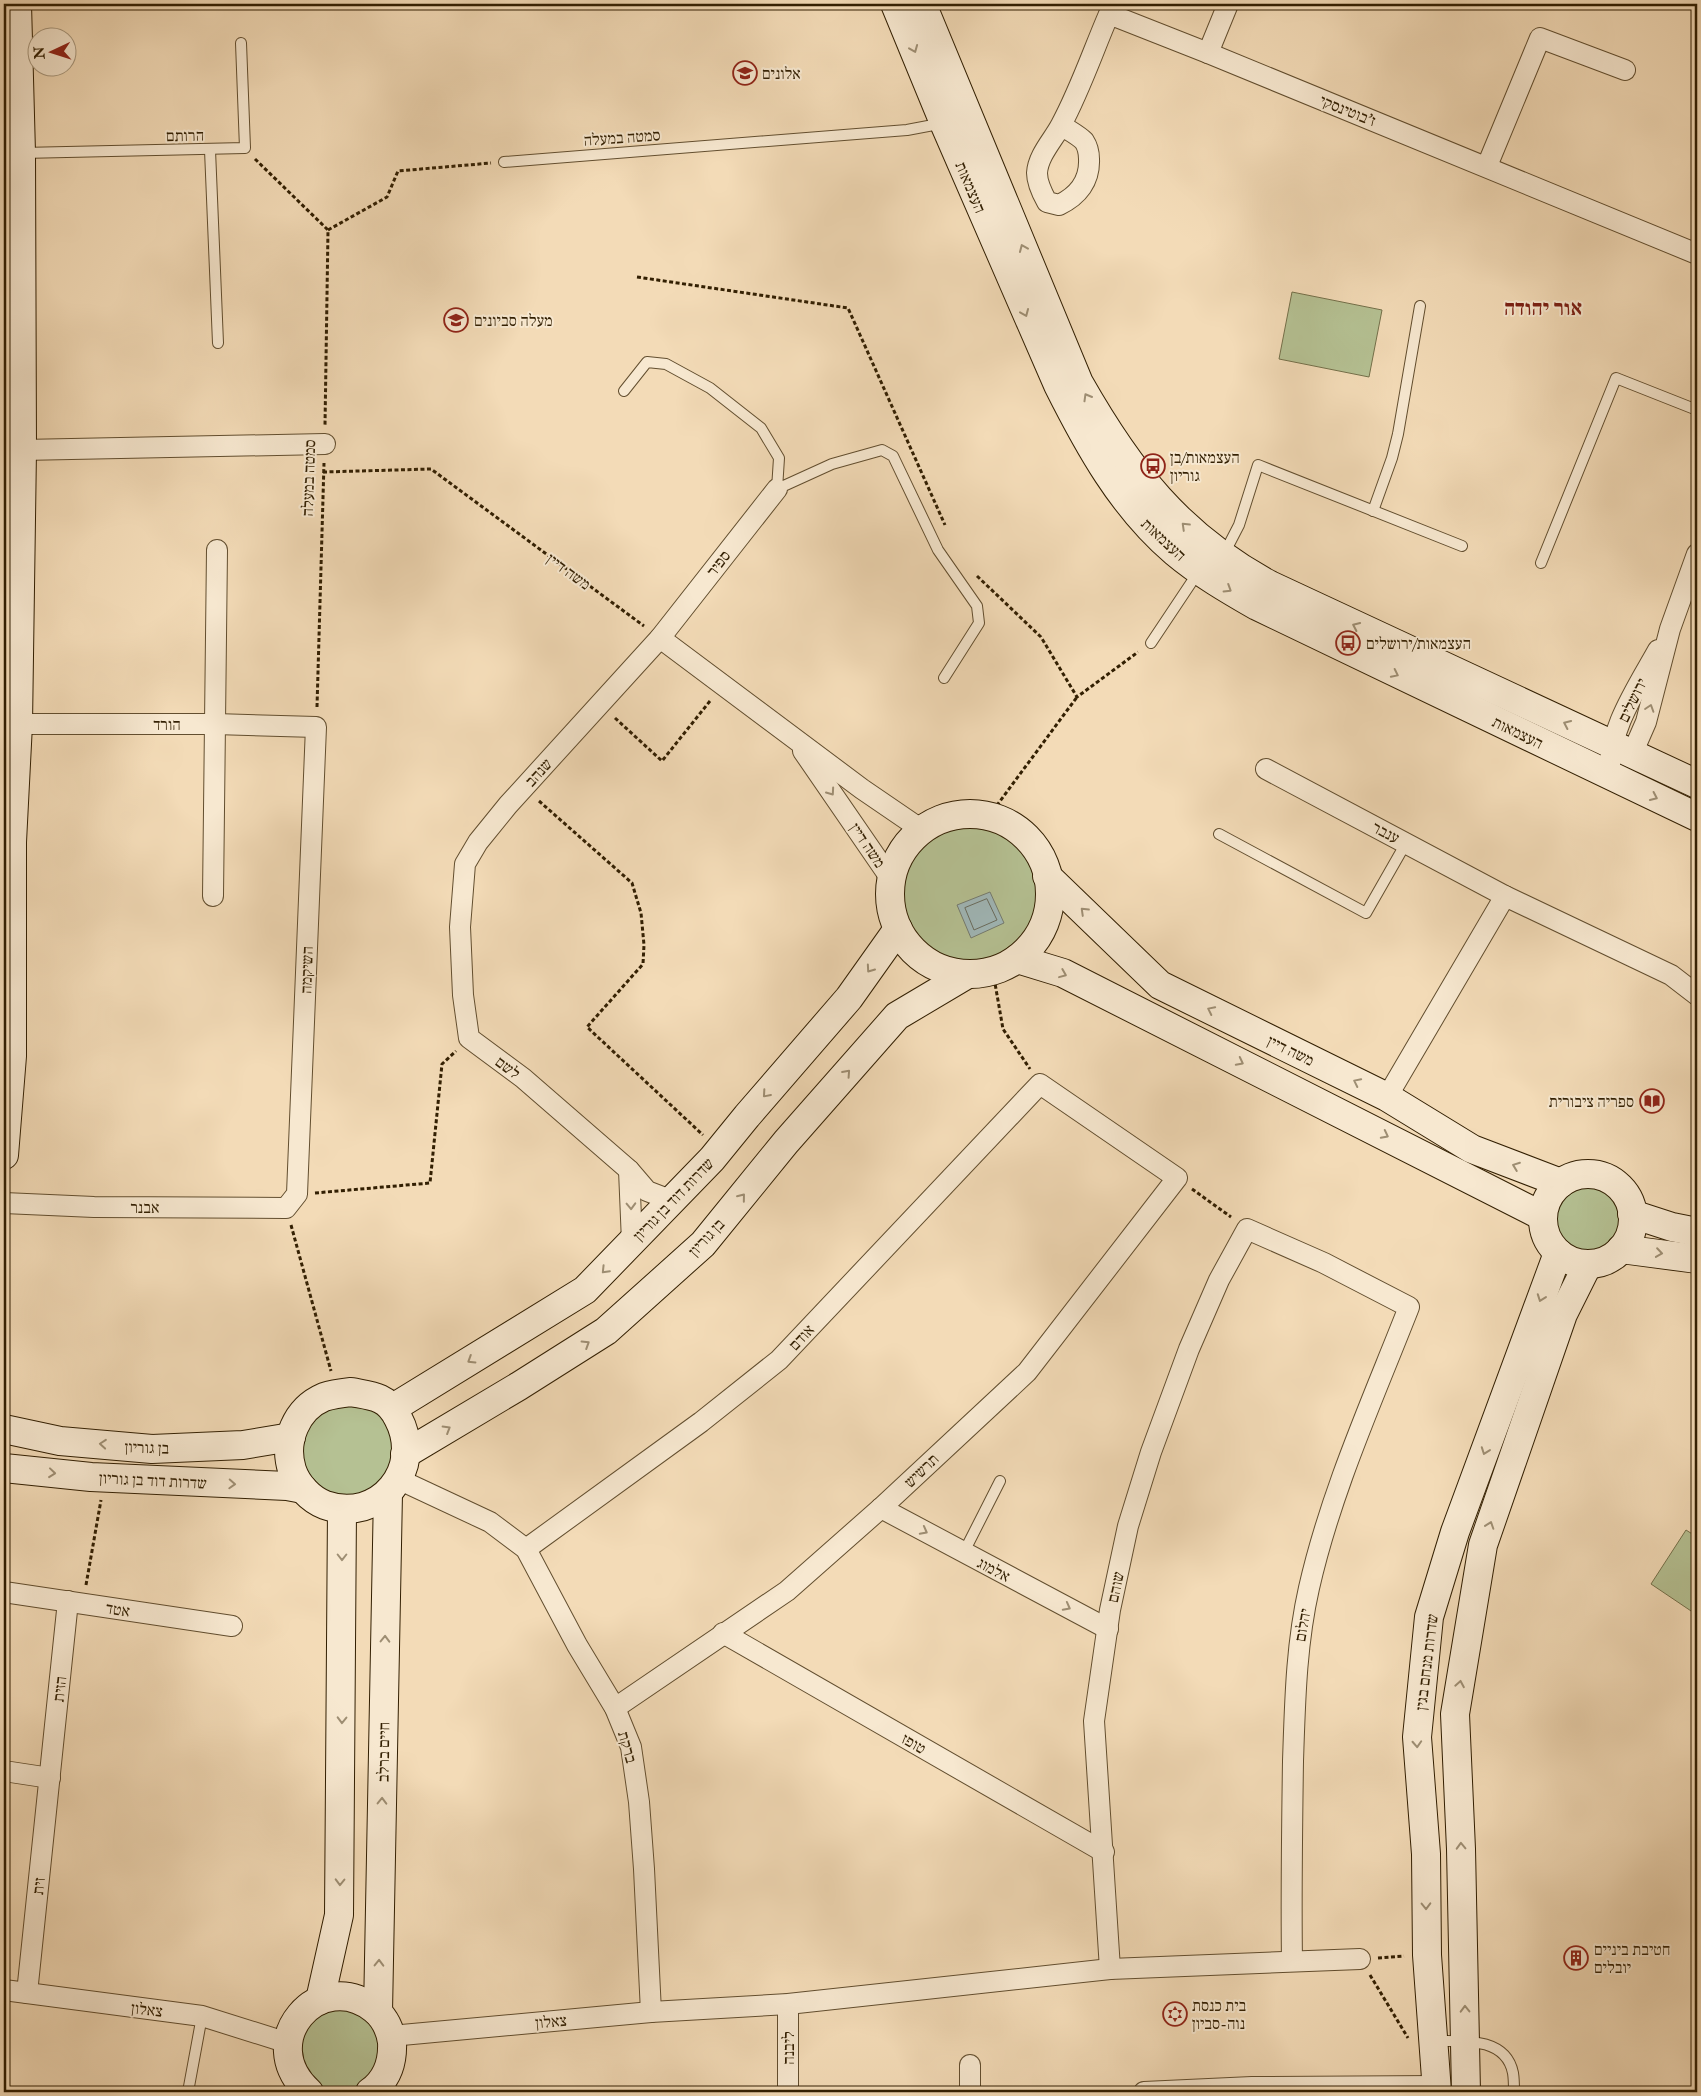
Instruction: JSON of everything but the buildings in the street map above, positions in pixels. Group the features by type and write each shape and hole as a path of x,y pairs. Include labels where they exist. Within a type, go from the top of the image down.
{"street":[{"path":"4,1155 12,1056 12,842 18,724 22,450 21,153 17,4"},
{"name":"העצמאות","path":"895,4 1036,339 1078,425 1108,475 1136,513 1174,551 1236,594 1294,625 1697,817"},
{"name":"העצמאות","path":"922,4 1079,383 1103,425 1134,470 1176,517 1222,557 1241,570 1302,601 1697,784"},
{"path":"1208,53 1228,4"},
{"name":"ז'בוטינסקי","path":"1061,125 1109,14 1487,166 1697,254"},
{"path":"1487,166 1540,38 1625,70"},
{"path":"22,450 325,444"},
{"name":"ספיר","path":"660,638 776,489"},
{"path":"213,896 217,550"},
{"name":"ירושלים","path":"1610,776 1622,749 1653,699 1670,629 1697,554"},
{"name":"משה דיין","path":"660,638 724,684 793,738 922,830"},
{"name":"שנהב","path":"469,1038 463,995 460,927 465,864 478,842 524,788 660,638"},
{"name":"הורד","path":"18,724 215,724 316,728"},
{"name":"השיקמה","path":"292,1201 316,728"},
{"name":"משה דיין","path":"793,738 891,879"},
{"name":"ענבר","path":"1266,769 1505,896 1671,975 1697,994"},
{"path":"958,813 984,814 989,816 1008,822 1029,839 1044,861 1050,888 1048,915 1036,940 1017,960 993,972 966,975 939,969 916,955 899,934 890,910 891,879 897,858 912,837 933,821 958,813"},
{"name":"משה דיין","path":"1047,876 1160,985 1387,1097 1472,1149 1561,1183"},
{"path":"1387,1097 1505,896"},
{"name":"שדרות דוד בן גוריון","path":"393,1408 585,1290 673,1201 720,1150 849,998 898,929"},
{"name":"משה דיין","path":"1017,960 1063,974 1542,1216"},
{"name":"בן גוריון","path":"397,1475 519,1386 606,1331 703,1244 786,1142 897,1016 966,975"},
{"name":"לשם","path":"469,1038 523,1078 629,1170 648,1190 673,1201"},
{"path":"1040,1084 1177,1178"},
{"name":"אודם","path":"526,1549 701,1422 779,1360 1040,1084"},
{"path":"629,1170 632,1242"},
{"path":"1594,1174 1608,1179 1620,1187 1628,1200 1632,1214 1632,1229 1621,1249 1603,1262 1588,1264 1574,1262 1558,1252 1550,1244 1544,1231 1542,1216 1546,1202 1554,1189 1561,1183 1579,1175 1594,1174"},
{"name":"תרשיש","path":"615,1708 787,1591 881,1508 1027,1372 1177,1178"},
{"name":"אבנר","path":"4,1203 94,1207 292,1201"},
{"path":"1632,1214 1672,1227 1697,1232"},
{"name":"יהלום","path":"1247,1229 1324,1263 1409,1307 1325,1525 1308,1590 1298,1649 1295,1705 1291,1841 1292,1961"},
{"name":"שוהם","path":"1110,1969 1104,1852 1094,1721 1108,1628 1128,1526 1152,1452 1189,1349 1219,1280 1247,1229"},
{"path":"1621,1249 1697,1259"},
{"name":"שדרות מנחם בגין","path":"1437,2089 1423,2042 1427,1954 1426,1854 1417,1737 1429,1617 1455,1532 1558,1252"},
{"path":"1466,2092 1461,1849 1455,1714 1483,1545 1563,1314 1588,1264"},
{"path":"351,1392 381,1399 393,1408 406,1438 397,1475 378,1500 368,1504 352,1509 342,1509 321,1504 303,1489 295,1478 292,1469 289,1448 291,1437 300,1416 309,1407 326,1397 337,1394 351,1392"},
{"name":"בן גוריון","path":"4,1429 60,1441 152,1449 243,1444 291,1437"},
{"name":"שדרות דוד בן גוריון","path":"4,1468 105,1478 287,1486 303,1489"},
{"name":"ברקת","path":"397,1475 490,1522 526,1549 577,1645 615,1708 631,1747 639,1802 651,2012"},
{"name":"חיים ברלב","path":"378,2012 397,1475"},
{"name":"אלמוג","path":"881,1508 1108,1628"},
{"path":"320,2000 339,1915 342,1509"},
{"name":"אטד","path":"4,1592 232,1626"},
{"name":"הזית","path":"50,1778 76,1602"},
{"name":"טופז","path":"723,1633 1104,1852"},
{"path":"4,1771 50,1778"},
{"name":"זית","path":"27,1993 50,1778"},
{"name":"צאלון","path":"391,2036 651,2012 788,2004 1110,1969 1360,1959"},
{"name":"צאלון","path":"4,1990 202,2016 288,2043"},
{"path":"302,2089 291,2070 288,2057 291,2029 298,2017 308,2008 320,2000 332,1997 351,1998 368,2004 378,2012 386,2023 391,2036 393,2054 388,2072 378,2086 370,2092"},
{"name":"ליבנה","path":"788,2004 788,2092"},
{"path":"970,2065 970,2092"},
{"path":"1144,2092 1437,2089"}],"lane":[{"path":"241,42 245,148"},
{"name":"סמטה במעלה","path":"504,162 898,131 944,123"},
{"name":"הרותם","path":"21,153 245,148"},
{"path":"210,150 218,343"},
{"path":"1373,511 1392,458 1398,434 1420,306"},
{"path":"624,391 647,362 666,364 710,388 761,428 779,458 776,489 841,461 882,450 893,456 938,550 977,606 979,623 944,678"},
{"path":"1541,563 1616,378 1697,410"},
{"path":"1222,557 1239,525 1258,465 1462,546"},
{"path":"1151,643 1199,570"},
{"path":"1219,834 1366,913 1406,843"},
{"path":"964,1552 1000,1481"},
{"path":"188,2092 202,2016"},
{"path":"1423,2042 1465,2041 1491,2045 1506,2056 1513,2072 1514,2092"}],"path":[{"path":"245,148 328,230 387,197 398,170 504,162"},
{"name":"סמטה במעלה","path":"316,728 325,444 328,230"},
{"name":"משה דיין","path":"323,472 431,469 660,638"},
{"path":"600,704 662,761 724,684"},
{"path":"989,816 1077,697"},
{"path":"524,788 632,883 641,913 644,945 643,964 587,1027 720,1150"},
{"path":"993,972 1003,1029 1040,1084"},
{"path":"337,1394 292,1201 430,1183 442,1064 469,1038"},
{"path":"1177,1178 1247,1229"},
{"path":"76,1602 105,1478"},
{"path":"1360,1959 1427,1954"},
{"path":"1360,1959 1423,2042"}],"green space":[{"path":"1292,292 1382,310 1369,377 1279,359"},
{"path":"970,817 999,823 1013,830 1024,840 1034,851 1041,865 1047,894 1041,923 1034,937 1024,948 1013,958 999,965 970,971 941,965 927,958 916,948 906,937 899,923 893,894 899,865 906,851 916,840 927,830 941,823"},
{"path":"1588,1177 1604,1180 1618,1189 1627,1203 1630,1219 1627,1235 1618,1249 1604,1258 1588,1261 1572,1258 1558,1249 1549,1235 1546,1219 1549,1203 1558,1189 1572,1180"},
{"path":"378,1402 402,1457 361,1503 305,1487 292,1456 319,1403"},
{"path":"1686,1530 1697,1537 1697,1615 1651,1584"},
{"path":"336,1998 390,2035 366,2092 313,2092 289,2042"}],"water":[{"path":"990,892 1004,923 971,938 957,905"}],"place":[{"name":"אלונים","path":"745,73"},
{"name":"מעלה סביונים","path":"456,320"},
{"name":"העצמאות/בן גוריון","path":"1153,466"},
{"name":"העצמאות/ירושלים","path":"1348,643"},
{"name":"ספריה ציבורית","path":"1652,1101"},
{"name":"חטיבת ביניים יובלים","path":"1576,1958"},
{"name":"בית כנסת נוה-סביון","path":"1175,2014"}],"district":[{"name":"אור יהודה","path":"1543,308"}]}
